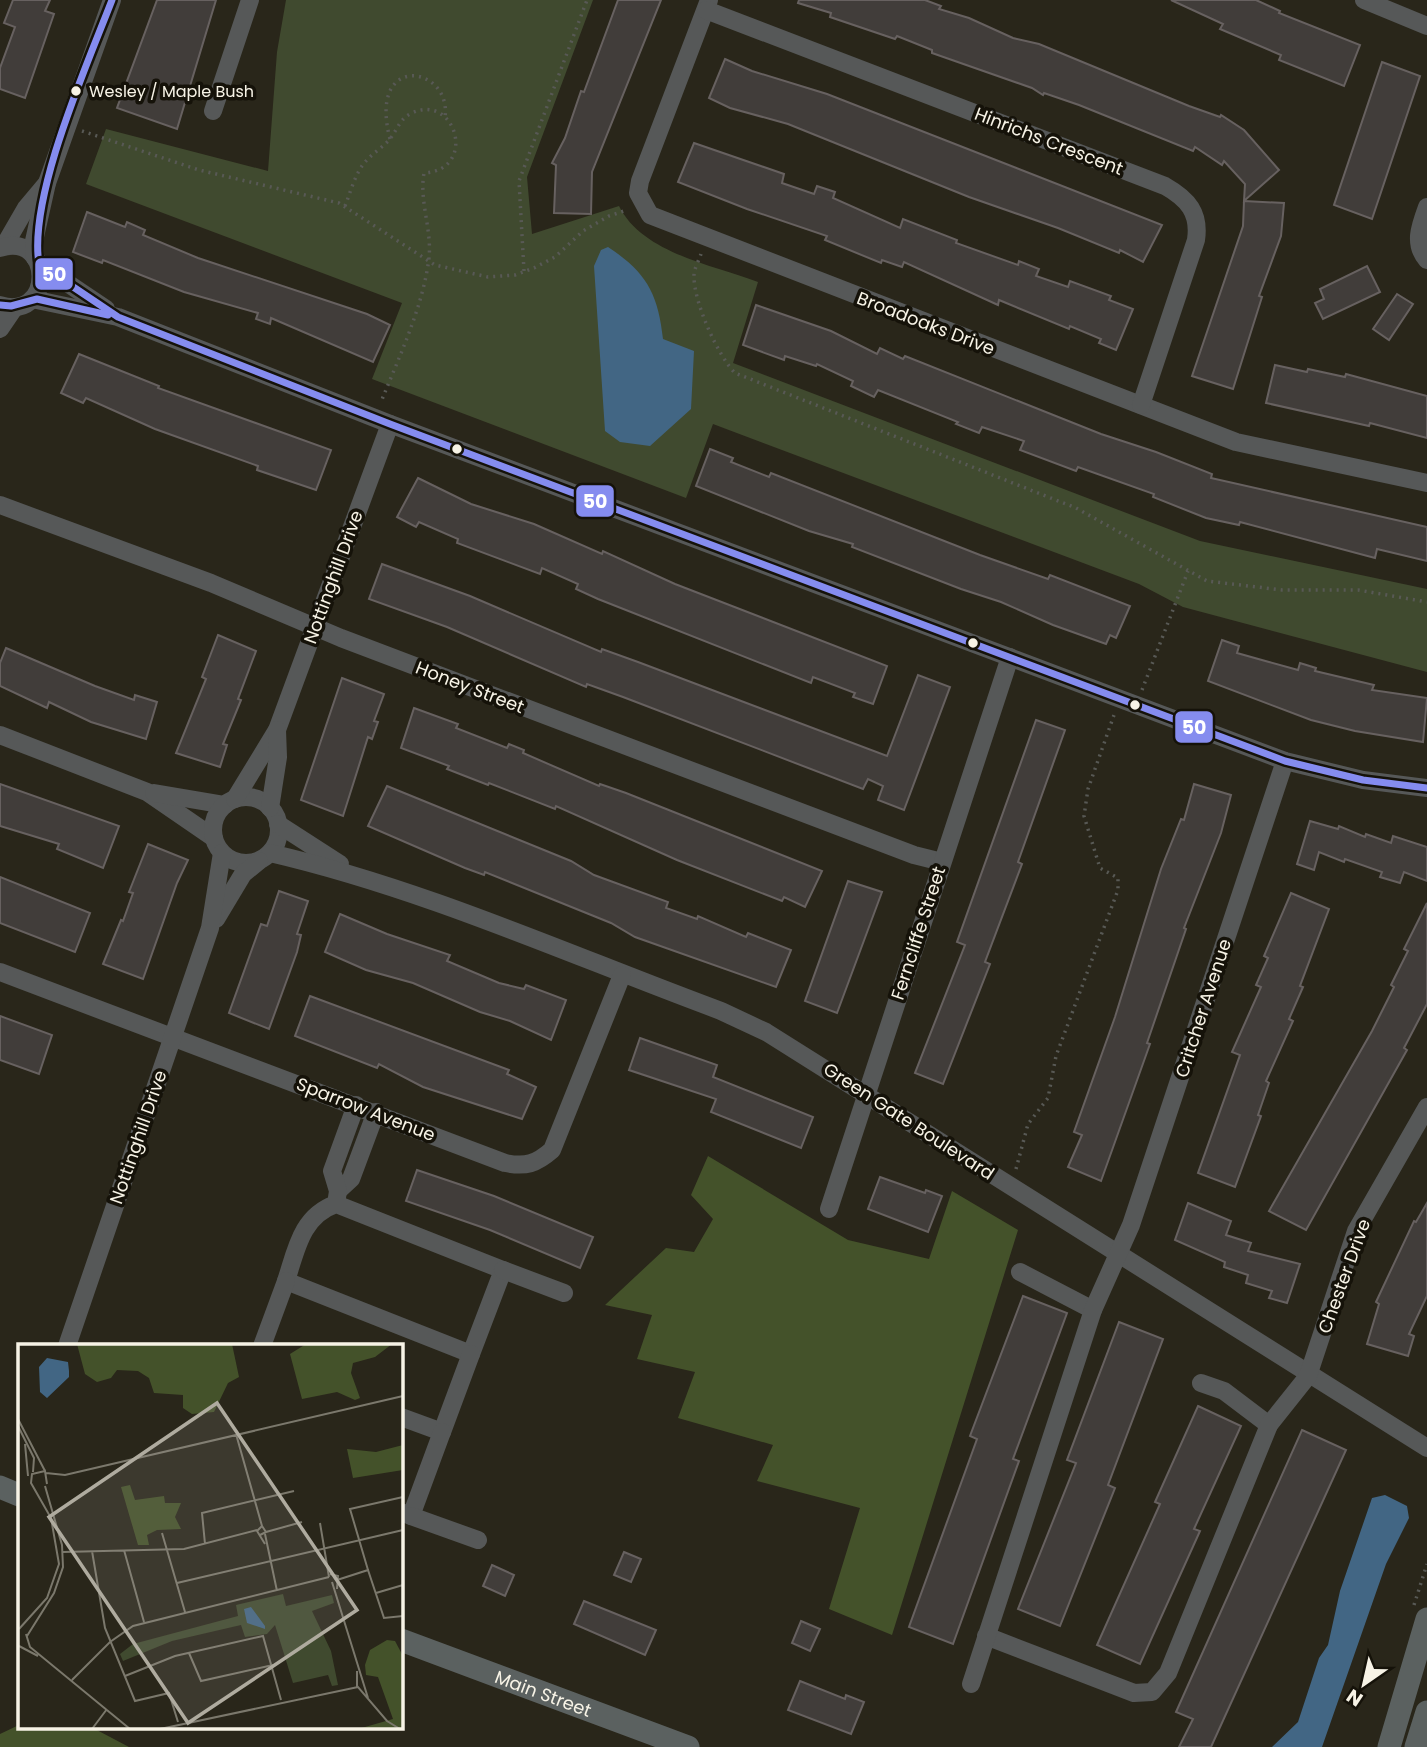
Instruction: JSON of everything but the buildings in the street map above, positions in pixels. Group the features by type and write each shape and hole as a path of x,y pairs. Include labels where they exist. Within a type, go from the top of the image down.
{"main road":[{"path":"1389,1747 1427,1619"},
{"name":"Main Street","path":"402,1640 688,1747"}],"street":[{"path":"32,299 42,279 34,241 47,183 112,0"},
{"path":"212,111 250,0"},
{"path":"1364,0 1427,26"},
{"path":"642,204 640,181 708,5"},
{"name":"Hinrichs Crescent","path":"708,5 1165,186 1181,195 1193,209 1198,225 1196,240 1141,405"},
{"path":"47,183 26,208 2,247 21,248 118,317"},
{"name":"Broadoaks Drive","path":"642,204 650,215 662,222 1236,442 1427,483"},
{"path":"1427,207 1418,240 1420,252 1427,260"},
{"path":"0,329 8,306 32,299 118,317 383,421 1285,761 1363,780 1427,788"},
{"name":"Nottinghill Drive","path":"230,802 277,730 383,421"},
{"name":"Honey Street","path":"0,505 211,583 314,627 862,835 942,862"},
{"name":"Ferncliffe Street","path":"829,1209 868,1095 874,1065 1010,657"},
{"name":"Nottinghill Drive","path":"274,816 277,730"},
{"path":"0,735 147,792 230,802 254,798 274,816 277,839 265,856 239,862 147,792"},
{"name":"Critcher Avenue","path":"971,1684 1093,1310 1131,1225 1285,761"},
{"path":"218,845 215,819 230,802"},
{"name":"Green Gate Boulevard","path":"274,816 351,872"},
{"name":"Nottinghill Drive","path":"210,928 218,845"},
{"name":"Nottinghill Drive","path":"68,1344 210,928 243,874 265,856"},
{"name":"Green Gate Boulevard","path":"265,856 351,872 721,1011 766,1032 1308,1376 1427,1448"},
{"name":"Sparrow Avenue","path":"0,972 505,1163 523,1167 540,1161 552,1150 622,975"},
{"path":"337,1198 332,1171 356,1105"},
{"name":"Chester Drive","path":"1308,1376 1356,1231 1427,1107"},
{"path":"263,1344 305,1226 337,1198 351,1179 376,1112"},
{"path":"337,1198 503,1270 564,1293"},
{"path":"478,1540 406,1514 442,1432 503,1270"},
{"path":"1020,1272 1093,1310"},
{"path":"286,1282 471,1354"},
{"path":"986,1636 1133,1693 1152,1692 1168,1673 1269,1425 1308,1376"},
{"path":"1201,1384 1224,1391 1269,1425"},
{"path":"402,1416 442,1432"}],"path":[{"path":"524,271 519,181 587,0"},
{"path":"383,421 429,261 429,233 421,191 424,173 440,169 454,155 456,135 445,117 444,100 433,82 413,76 394,83 384,102 390,139"},
{"path":"345,205 359,171 390,139 401,121 418,110 428,110 445,117"},
{"path":"67,126 199,170 345,205 435,265 488,277 524,271 555,257 583,232 610,216 642,204"},
{"path":"705,238 694,275 701,307 723,361 735,373 1076,508 1206,581 1282,590 1358,590 1427,602"},
{"path":"1146,679 1188,571"},
{"path":"1019,1164 1028,1124 1048,1098 1056,1056 1118,890 1118,878 1100,868 1084,816 1088,789 1119,700"}],"green space":[{"path":"286,0 593,0 527,177 532,234 619,206 630,222 661,246 700,263 758,282 733,363 1200,541 1427,589 1427,672 1183,607 1139,584 713,424 686,498 372,379 402,303 86,184 106,129 268,171 277,52"},
{"path":"708,1156 848,1240 929,1259 952,1191 1018,1230 892,1635 829,1609 860,1508 757,1481 773,1445 678,1418 695,1372 637,1359 652,1315 605,1305 666,1248 694,1252 713,1219 691,1195"},
{"path":"18,1725 18,1730 97,1730 129,1747 0,1747 0,1734"}],"water":[{"path":"608,247 632,265 648,285 658,309 663,339 694,351 691,409 650,446 620,442 605,431 594,266 601,250"},
{"path":"1385,1495 1407,1506 1409,1518 1386,1564 1322,1747 1272,1747 1298,1722 1319,1658 1328,1645 1340,1591 1372,1498"}],"transit line":[{"name":"50","path":"112,0 62,131 42,204 38,236 39,264 118,317 390,424 1285,761 1363,780 1427,788"},
{"name":"50","path":"0,305 11,306 37,299 108,315"}],"place":[{"name":"Wesley / Maple Bush","path":"76,91"}]}
